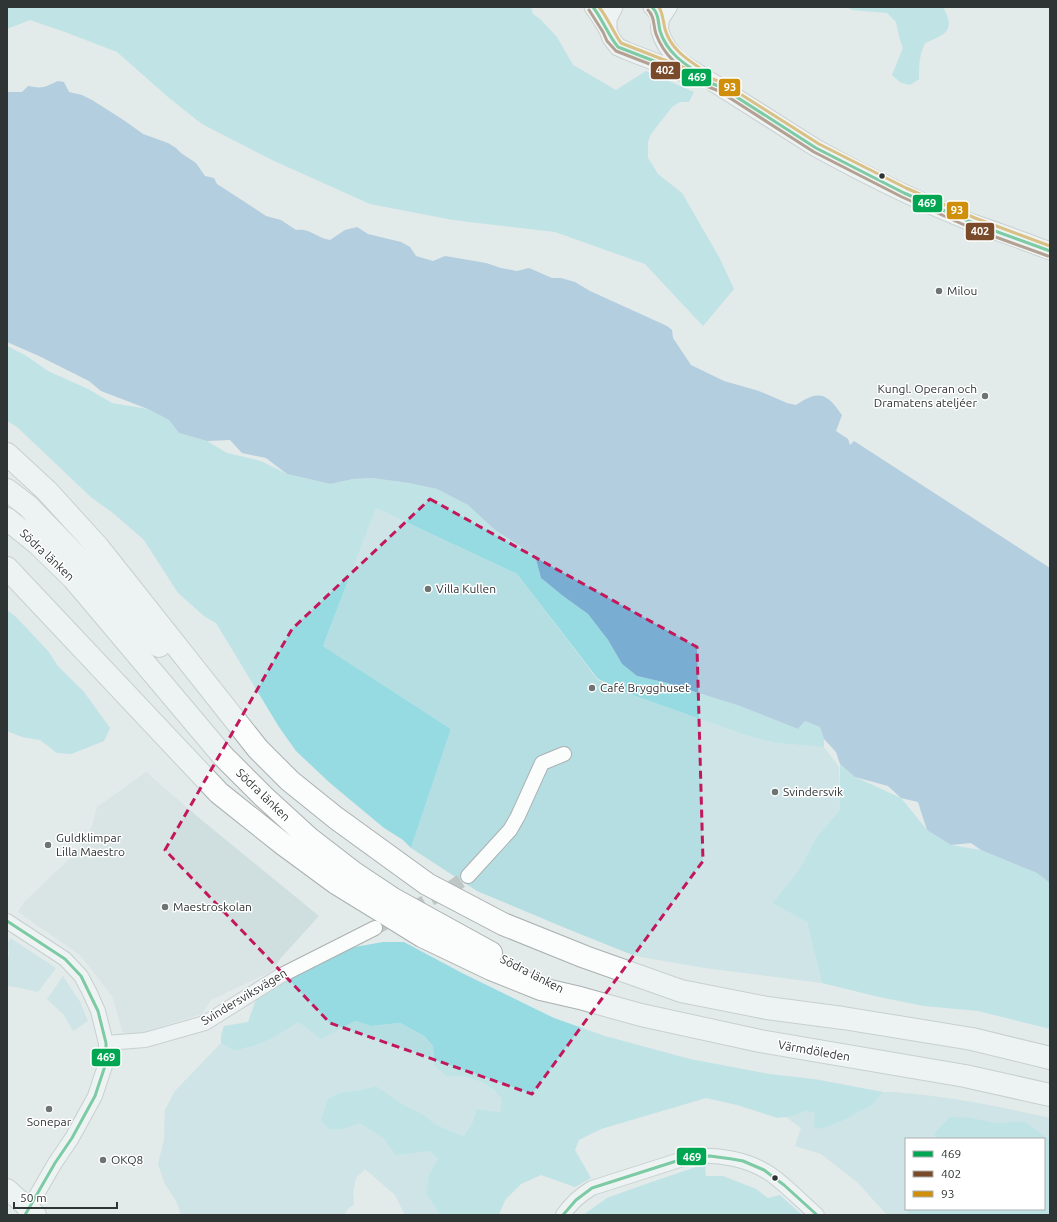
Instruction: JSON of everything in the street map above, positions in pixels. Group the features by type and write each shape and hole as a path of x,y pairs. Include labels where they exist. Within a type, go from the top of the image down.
{"highway":[{"path":"7,454 47,491 98,547 258,749 295,786 336,818 427,884 503,924 585,957 681,991 767,1008 843,1018 972,1039 1050,1058"},
{"name":"Södra länken","path":"7,490 28,506 103,583 202,694 258,749"},
{"name":"Södra länken","path":"7,519 38,544 73,578 223,756 263,796 310,839 354,873 393,899 488,952 580,998"},
{"path":"7,568 219,793 282,844 336,883 422,936 491,969 540,989 580,998"},
{"name":"Värmdöleden","path":"580,998 641,1015 760,1041 965,1076 1050,1095"}],"main road":[{"path":"7,1189 30,1213"}],"street":[{"path":"593,7 608,30"},
{"path":"614,7 608,19 608,30 610,38 618,46 627,51 721,87"},
{"path":"627,51 636,52 646,49 654,42 657,20 670,7"},
{"path":"657,20 666,44 679,61 816,148 889,186 926,203 973,223 1050,251"},
{"path":"468,876 510,830 542,763 564,754"},
{"path":"7,921 65,960 81,976 98,1011 106,1043 106,1063 95,1096 72,1138 55,1163 30,1213"},
{"name":"Svindersviksvägen","path":"106,1043 145,1040 205,1023 280,976 374,928"},
{"path":"563,1215 575,1200 584,1192 598,1186 689,1157 703,1155 732,1158 772,1175 817,1215"}],"highlighted area":[{"path":"430,499 697,647 703,861 532,1094 330,1023 165,850 292,629"}],"shaded area":[{"path":"7,7 531,7 533,14 540,19 557,37 573,65 616,90 646,71 694,92 689,102 680,102 672,107 651,134 648,142 648,158 658,174 682,193 719,257 734,289 703,326 645,264 555,232 453,220 370,204 272,160 202,124 168,97 117,52 30,20 7,29"},
{"path":"847,7 943,7 949,21 949,27 943,34 925,43 920,56 919,79 910,85 901,83 892,75 903,48 896,22 887,13 852,10"},
{"path":"58,81 64,82 69,92 82,95 92,100 143,134 168,143 176,148 196,163 205,176 214,178 217,184 266,216 281,220 296,230 305,230 330,240 345,230 357,227 368,234 401,242 410,247 416,256 433,261 445,256 486,263 517,271 529,268 552,278 561,278 575,282 590,291 667,326 672,330 673,338 691,365 724,381 759,391 787,403 796,405 807,398 823,396 834,404 842,415 836,431 848,439 850,445 854,441 1050,568 1050,883 1037,873 981,850 971,843 951,845 927,830 918,802 901,798 888,786 855,777 840,764 836,752 824,739 820,727 805,721 798,729 740,706 667,683 637,676 622,664 608,640 588,614 541,578 535,556 495,530 468,505 437,489 409,483 372,478 353,479 330,484 287,474 266,458 242,453 230,440 207,441 179,433 169,420 148,409 101,391 89,381 7,342 7,92 22,92 28,86 44,87"},
{"path":"7,346 25,355 48,371 88,389 112,403 148,409 169,420 179,433 207,441 227,453 261,461 287,474 329,484 353,479 372,478 409,483 437,489 468,505 495,530 535,556 541,578 588,614 608,640 622,664 637,676 667,683 740,706 798,729 805,721 820,727 824,739 824,747 776,743 751,737 635,696 598,679 517,574 376,508 323,646 451,729 411,848 403,840 384,828 330,783 296,751 279,727 216,623 204,616 178,593 144,540 113,513 92,498 17,427 7,421"},
{"path":"376,508 517,574 598,680 635,696 751,737 776,743 824,747 839,767 840,810 816,838 799,870 774,903 807,922 822,983 705,968 635,956 477,891 411,848 451,729 323,646"},
{"path":"7,610 16,617 49,652 57,665 84,692 110,728 104,741 71,754 57,753 40,740 22,737 7,731"},
{"path":"840,764 855,777 901,798 927,830 951,845 981,850 1037,873 1050,883 1050,1029 978,1011 924,1006 822,983 807,922 773,903 799,870 816,838 840,810"},
{"name":"Maestroskolan","path":"146,772 198,817 319,916 280,959 272,971 211,1000 202,1014 130,1036 122,1031 112,996 80,955 18,912 24,902 79,850 92,827 97,807"},
{"path":"10,938 56,968 38,992 7,986 7,958 9,956 8,944"},
{"path":"383,942 404,942 462,973 554,1018 605,1036 690,1059 769,1074 814,1079 883,1092 872,1105 842,1121 822,1129 814,1127 815,1113 806,1111 793,1116 778,1118 737,1105 706,1098 601,1129 579,1140 575,1150 591,1178 575,1187 541,1175 521,1184 505,1200 499,1215 442,1215 439,1213 426,1193 429,1174 438,1159 430,1151 396,1155 383,1138 360,1123 343,1129 329,1129 321,1120 328,1099 340,1093 376,1086 404,1105 424,1115 435,1124 464,1136 472,1123 477,1109 500,1112 502,1099 493,1089 482,1082 462,1076 447,1077 434,1065 433,1046 424,1036 400,1023 371,1026 355,1021 321,1039 299,1022 260,1044 234,1051 221,1043 221,1035 224,1026 248,1022 260,991 349,948"},
{"path":"63,976 80,1002 88,1021 73,1031 64,1015 47,999"},
{"path":"355,1021 371,1026 400,1023 424,1036 433,1046 434,1065 447,1077 462,1076 482,1082 493,1089 502,1099 500,1112 477,1109 472,1123 464,1136 435,1124 424,1115 404,1105 376,1086 361,1090 343,1129 360,1122 383,1138 396,1154 430,1151 438,1159 429,1174 426,1193 439,1213 442,1215 405,1215 395,1195 365,1169 356,1178 353,1193 354,1204 344,1215 181,1215 177,1203 164,1182 158,1164 164,1139 165,1110 175,1091 221,1043 234,1051 260,1044 299,1022 340,1028"},
{"path":"883,1092 896,1092 962,1100 1006,1108 1050,1118 1050,1140 1024,1121 998,1123 972,1118 934,1133 936,1138 905,1138 905,1210 908,1210 906,1215 887,1215 857,1182 821,1154 795,1146 801,1128 786,1117 806,1111 815,1113 823,1129 872,1105"},
{"path":"950,1117 972,1118 998,1123 1024,1121 1050,1140 1050,1215 906,1215 908,1210 1045,1210 1045,1138 936,1138 934,1133"},
{"path":"699,1166 705,1166 706,1176 723,1176 756,1189 768,1198 780,1195 802,1215 583,1215 607,1198"}],"tunnel":[{"path":"375,928 448,890 468,876"}],"transit line":[{"name":"469","path":"593,7 618,47 721,87 816,148 904,193 973,223 1050,251"},
{"name":"93","path":"599,7 621,43 723,83 819,144 906,188 975,218 1050,246"},
{"name":"469","path":"652,7 657,15 660,31 667,46 677,57 703,76"},
{"name":"93","path":"659,7 665,29 671,43 681,54 706,72"},
{"name":"402","path":"589,10 607,41 616,51 719,91 814,152 902,197 971,228 1048,256"},
{"name":"402","path":"648,10 653,18 656,34 669,56 700,80"},
{"name":"469","path":"7,921 65,959 81,976 98,1011 106,1043 106,1063 95,1096 72,1138 55,1163 25,1215"},
{"name":"469","path":"563,1215 576,1200 592,1188 689,1157 710,1156 743,1161 764,1170 784,1185 817,1215"}],"place":[{"name":"Milou","path":"939,291"},
{"name":"Kungl. Operan och Dramatens ateljéer","path":"985,396"},
{"name":"Villa Kullen","path":"428,589"},
{"name":"Café Brygghuset","path":"592,688"},
{"name":"Svindersvik","path":"775,792"},
{"name":"Guldklimpar Lilla Maestro","path":"48,845"},
{"name":"Maestroskolan","path":"165,907"},
{"name":"Sonepar","path":"49,1109"},
{"name":"OKQ8","path":"103,1160"}]}
